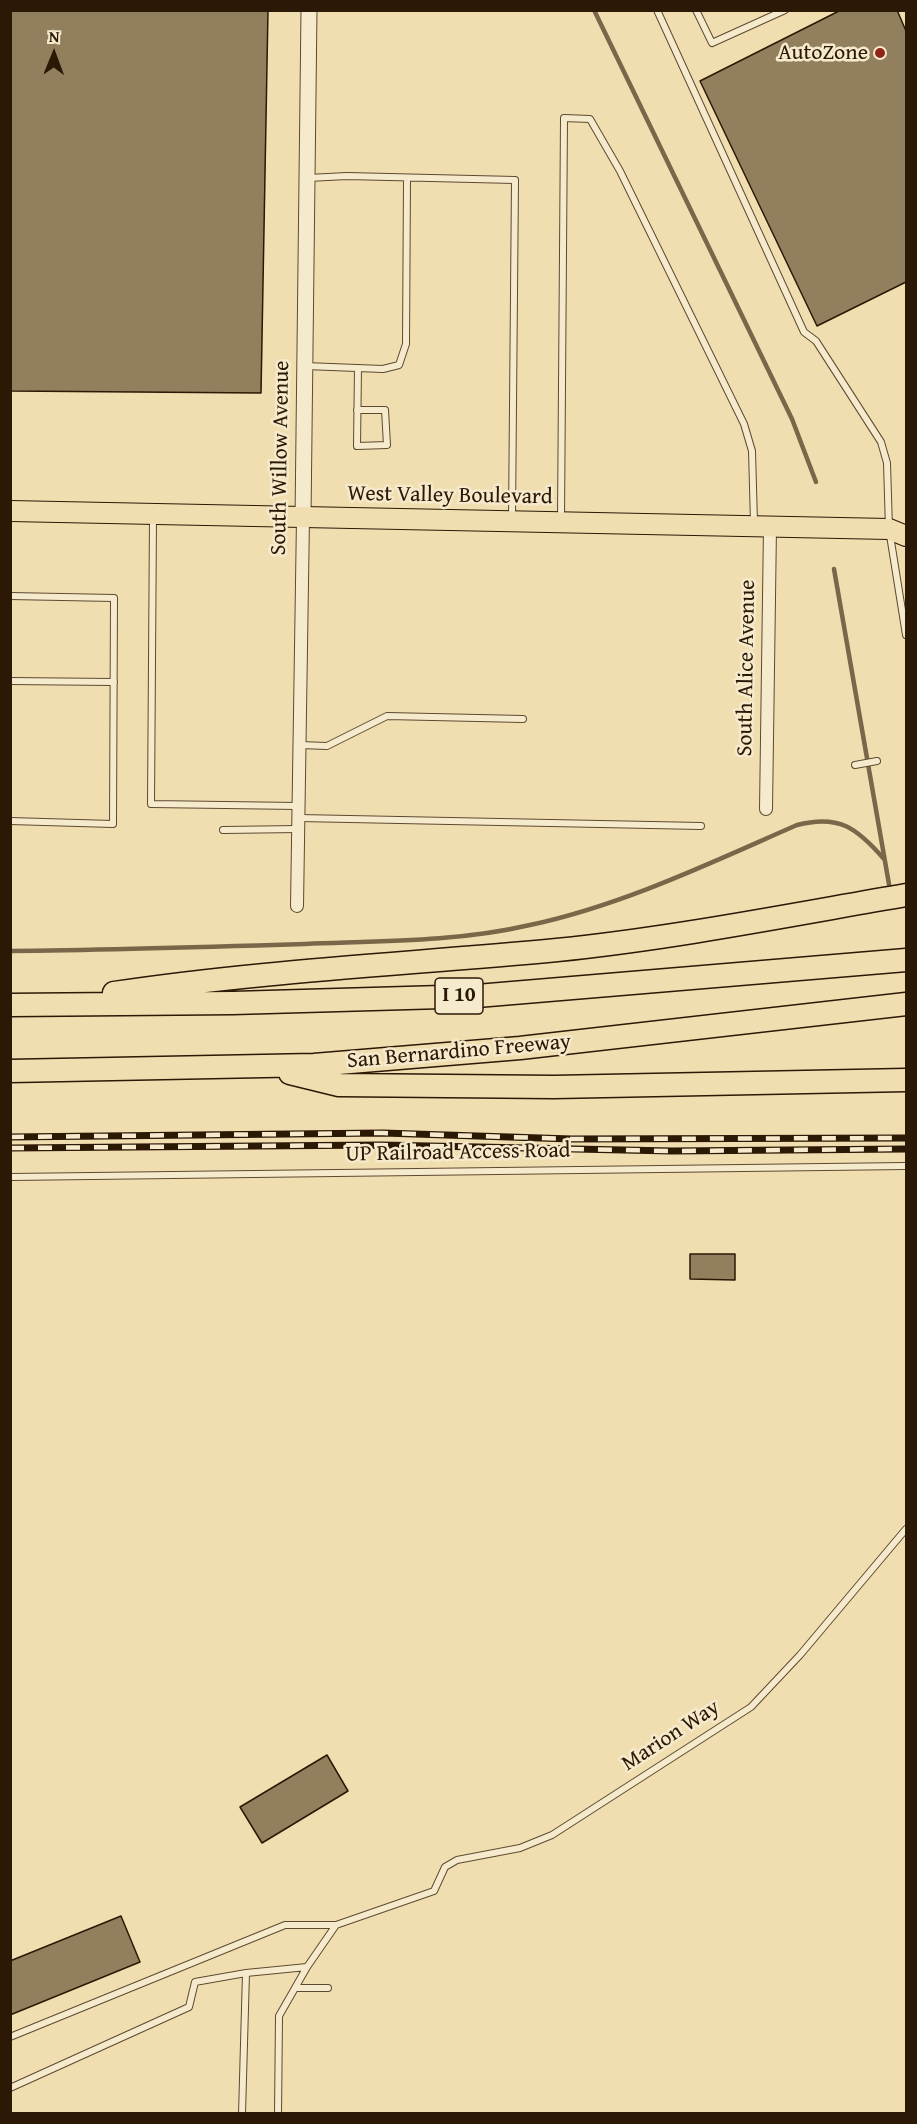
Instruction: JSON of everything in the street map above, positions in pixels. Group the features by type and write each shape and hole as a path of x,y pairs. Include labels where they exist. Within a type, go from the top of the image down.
{"highway":[{"path":"20,1005 196,981 559,949 709,930 906,895"},
{"name":"I 10","path":"20,1005 233,1003 477,996 897,961"},
{"name":"San Bernardino Freeway","path":"10,1071 265,1067 520,1048 900,1005"},
{"path":"265,1067 339,1085 554,1087 906,1080"}],"main road":[{"name":"West Valley Boulevard","path":"10,511 901,529"}],"street":[{"name":"South Willow Avenue","path":"297,906 309,10"},
{"name":"South Alice Avenue","path":"762,527 766,809"}],"lane":[{"path":"657,10 804,332 816,341 881,442 901,529 906,635"},
{"path":"696,10 712,43 785,10"},
{"path":"561,522 564,118 590,119 596,129 620,171 744,424 752,451 762,527"},
{"path":"307,178 515,180 512,521"},
{"path":"305,366 383,369 399,365 406,344 407,178"},
{"path":"357,410 385,410 387,445 357,446 357,410 358,368"},
{"path":"153,514 151,804 298,818 701,826"},
{"path":"10,596 114,598 113,824 10,821"},
{"path":"10,681 114,682"},
{"path":"299,745 327,746 387,716 523,719"},
{"path":"855,765 877,761"},
{"path":"223,830 298,818"},
{"name":"UP Railroad Access Road","path":"10,1177 906,1166"},
{"name":"Marion Way","path":"336,1925 434,1891 445,1867 457,1860 520,1848 552,1835 751,1707 786,1671 906,1529"},
{"path":"10,2037 285,1925 336,1925"},
{"path":"278,2114 279,2016 307,1967 336,1925"},
{"path":"10,2088 189,2007 195,1982 246,1973 307,1967"},
{"path":"242,2114 246,1973"},
{"path":"295,1988 328,1988"}],"building":[{"path":"10,10 268,10 261,393 10,391"},
{"path":"841,10 897,10 906,31 906,282 817,326 700,81"},
{"path":"690,1254 735,1254 735,1280 690,1279"},
{"path":"327,1755 348,1791 262,1843 240,1807"},
{"path":"121,1916 140,1962 10,2015 10,1961"}],"waterway":[{"path":"594,10 792,419 816,482"},
{"path":"834,569 890,890"},
{"path":"10,951 390,941 447,938 502,931 565,917 632,895 797,825 812,822 825,821 846,826 865,839 884,859"}],"railway":[{"path":"10,1137 383,1133 572,1139 906,1138"},
{"path":"10,1148 381,1145 672,1151 906,1149"}],"place":[{"name":"AutoZone","path":"880,53"}]}
